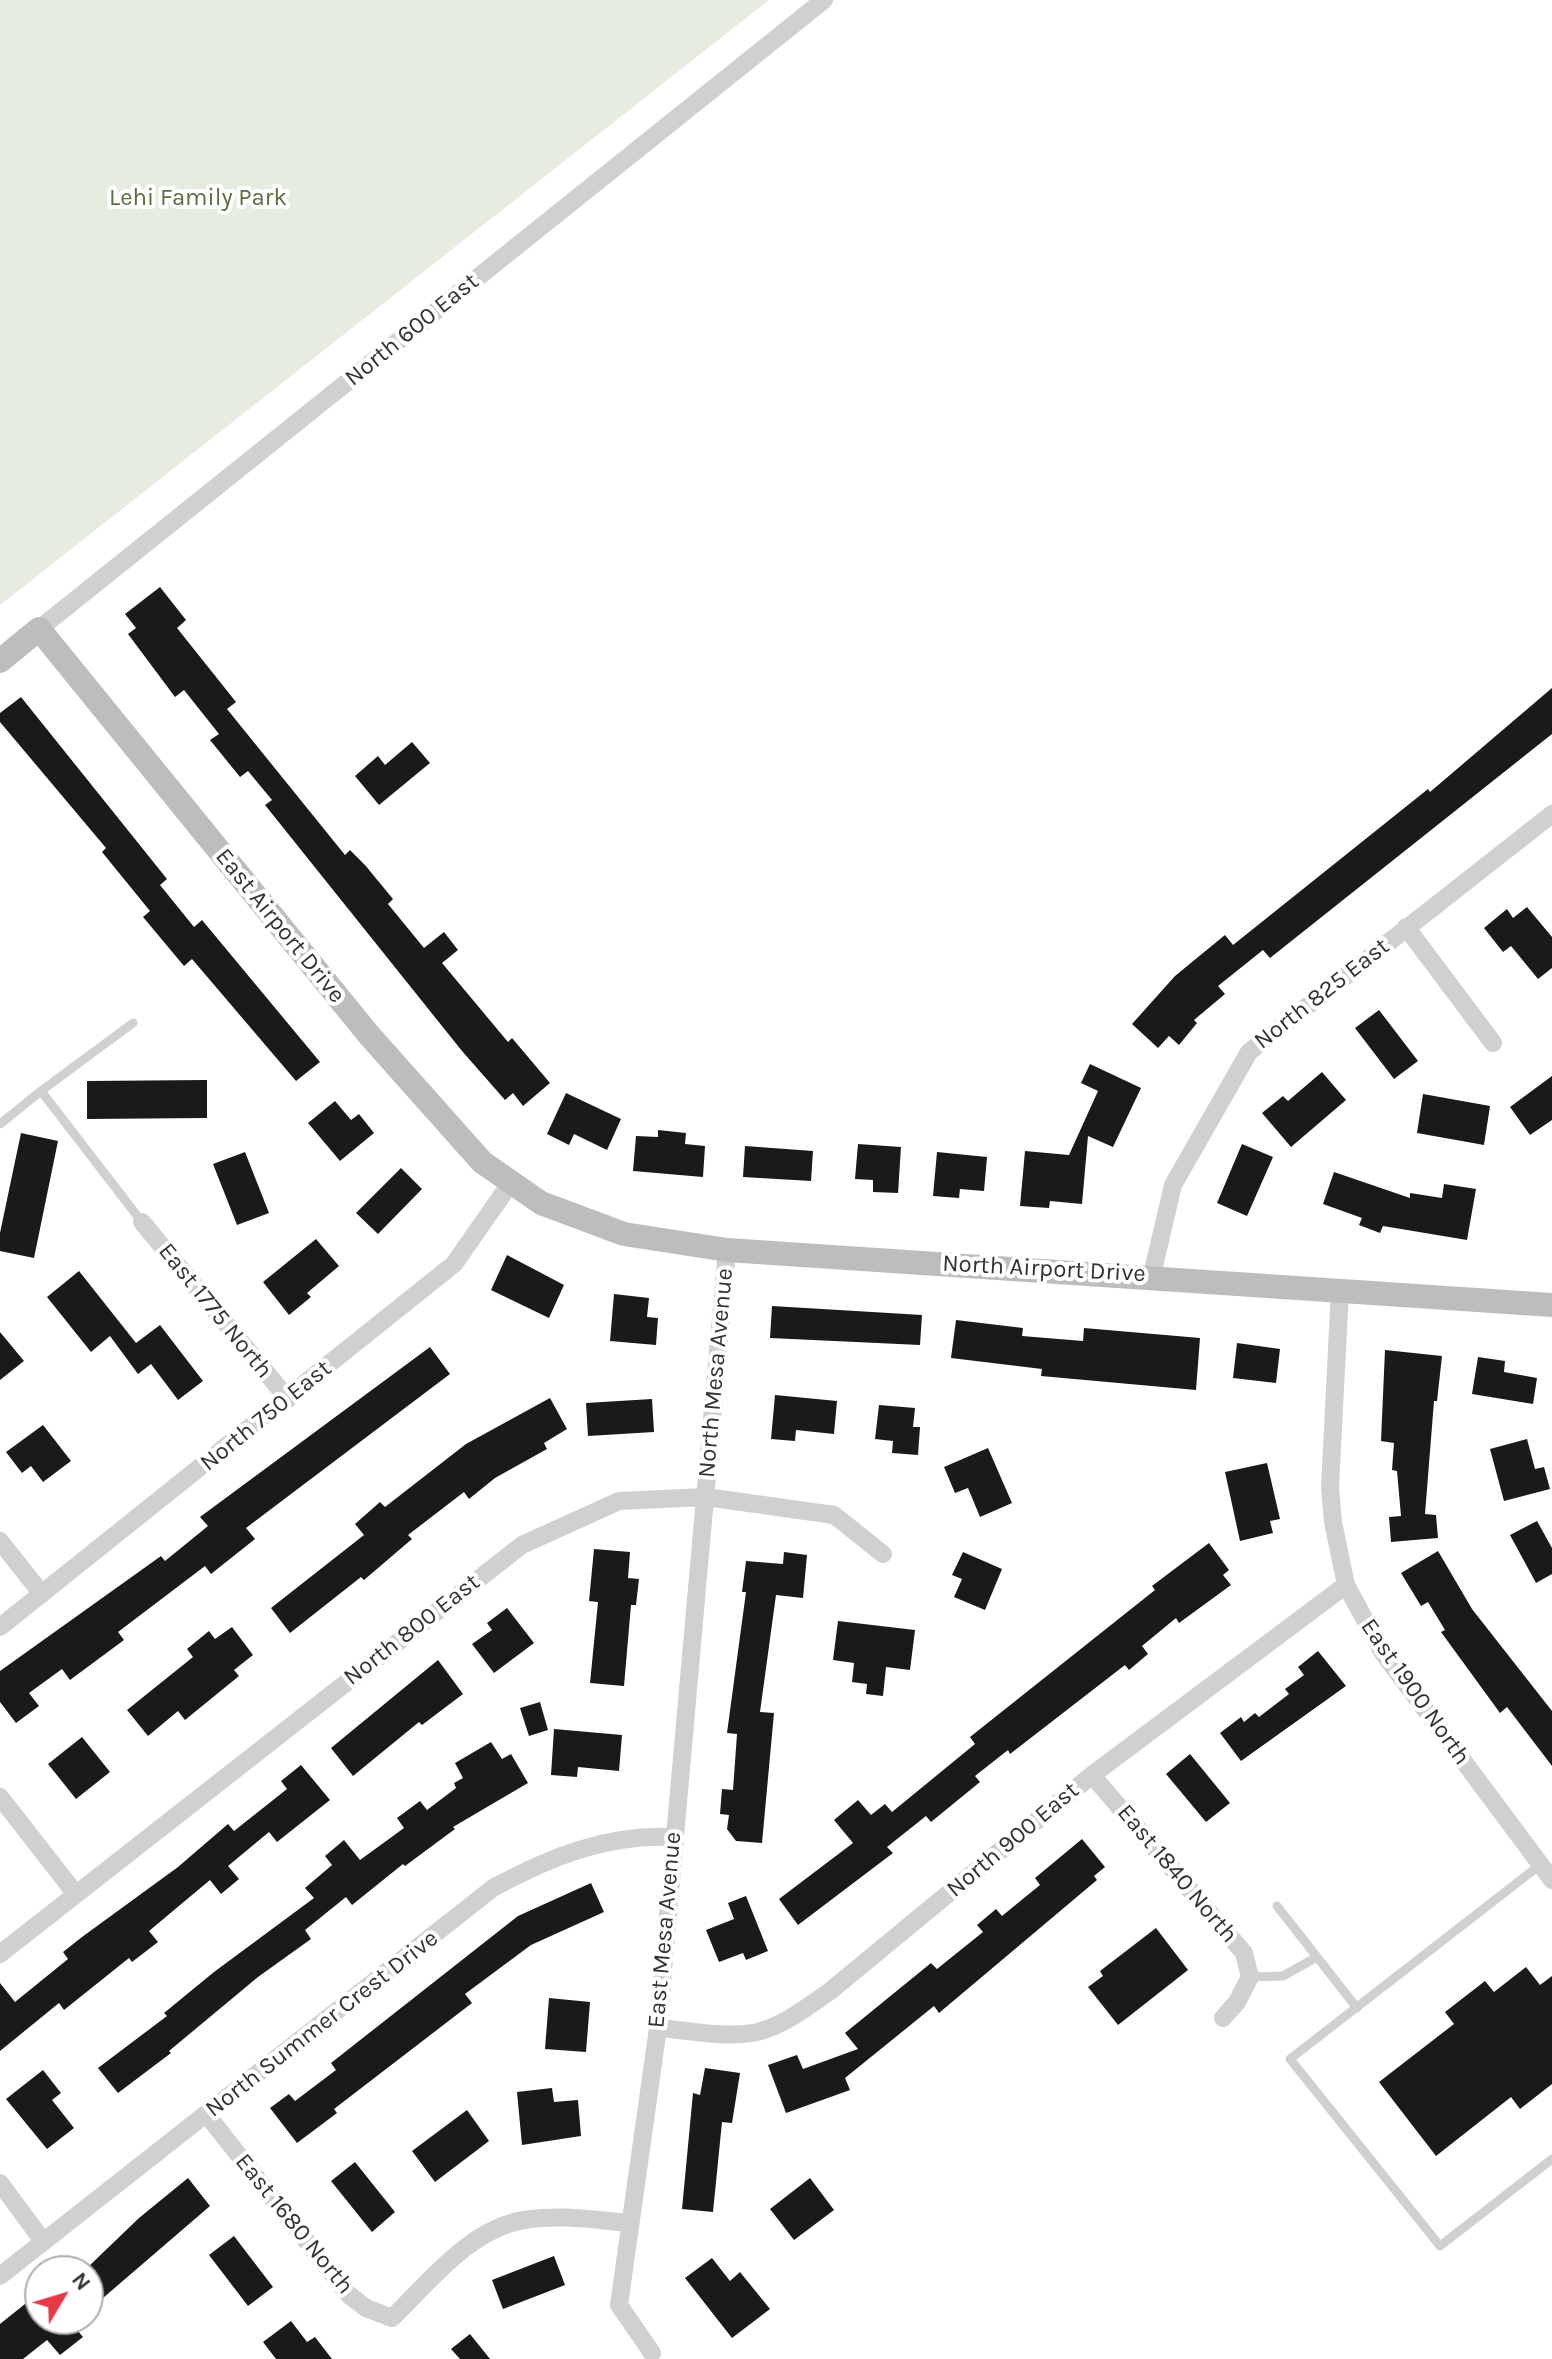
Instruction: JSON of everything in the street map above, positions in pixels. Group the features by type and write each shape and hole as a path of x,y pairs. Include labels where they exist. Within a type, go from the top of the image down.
{"street":[{"name":"North 600 East","path":"0,661 824,0"},
{"name":"East Airport Drive","path":"39,629 369,1035 482,1162 541,1203"},
{"name":"North 825 East","path":"1152,1275 1173,1185 1249,1052 1552,814"},
{"path":"1406,927 1493,1043"},
{"name":"North 750 East","path":"0,1627 454,1264 510,1184"},
{"name":"North Airport Drive","path":"541,1203 624,1234 727,1250 1152,1275 1552,1305"},
{"name":"East 1775 North","path":"142,1222 288,1399"},
{"name":"North Mesa Avenue","path":"706,1497 727,1250"},
{"name":"East 1900 North","path":"1340,1290 1330,1487 1335,1534 1346,1585 1383,1653 1546,1872"},
{"name":"North 800 East","path":"0,1954 522,1545 619,1501 706,1497 834,1515 883,1554"},
{"name":"East Mesa Avenue","path":"652,2353 619,2305 658,2028 672,1837 706,1497"},
{"path":"0,1541 42,1594"},
{"name":"North 900 East","path":"658,2028 750,2034 773,2027 798,2013 829,1992 1092,1775 1346,1585"},
{"name":"East 1840 North","path":"1092,1775 1244,1953 1250,1977"},
{"path":"0,1797 75,1893"},
{"name":"North Summer Crest Drive","path":"0,2276 493,1888 568,1851 643,1836 672,1837"},
{"path":"1223,2018 1237,2002 1250,1977"},
{"name":"East 1680 North","path":"207,2115 349,2295 366,2308 392,2318 465,2248 490,2231 523,2220 559,2218 629,2223"},
{"path":"0,2183 43,2241"}],"lane":[{"path":"0,1124 133,1023"},
{"path":"41,1091 142,1222"},
{"path":"1546,1872 1290,2059 1440,2246 1552,2159"},
{"path":"1277,1906 1357,2008"},
{"path":"1250,1977 1283,1976 1317,1957"}],"green space":[{"name":"Lehi Family Park","path":"0,0 769,0 0,605"}],"building":[{"path":"160,587 186,620 177,628 236,702 227,709 345,855 350,850 365,865 393,899 388,904 424,948 444,932 458,950 442,963 508,1042 512,1038 550,1083 523,1106 513,1093 505,1100 462,1051 265,805 272,800 248,771 240,777 210,740 219,734 184,690 175,697 128,634 136,628 125,614"},
{"path":"1552,688 1552,734 1270,958 1263,950 1218,986 1225,994 1194,1020 1197,1023 1179,1045 1169,1036 1158,1048 1132,1024 1175,976 1225,935 1233,945 1428,789 1430,792"},
{"path":"21,697 167,879 160,885 194,927 202,920 320,1062 296,1081 192,959 184,966 143,917 150,911 102,852 106,848 0,722 0,713"},
{"path":"412,742 430,763 379,805 355,776 378,756 385,765"},
{"path":"1527,907 1552,937 1552,968 1538,979 1511,946 1503,952 1484,928 1507,909 1513,918"},
{"path":"1379,1010 1418,1061 1394,1079 1355,1028"},
{"path":"1090,1064 1141,1088 1113,1147 1088,1136 1082,1204 1050,1201 1049,1208 1020,1206 1025,1151 1069,1155 1098,1091 1081,1083"},
{"path":"1322,1072 1346,1100 1291,1147 1262,1113 1283,1096 1288,1101"},
{"path":"1552,1076 1552,1120 1530,1135 1510,1107"},
{"path":"207,1080 207,1118 87,1119 87,1081"},
{"path":"566,1093 621,1119 607,1150 574,1134 569,1145 547,1134"},
{"path":"1423,1094 1490,1106 1484,1145 1417,1133"},
{"path":"335,1101 351,1120 359,1114 374,1133 340,1161 308,1123"},
{"path":"658,1130 686,1133 685,1144 705,1146 703,1177 633,1171 636,1136 658,1137"},
{"path":"21,1133 58,1141 34,1258 0,1251 0,1233"},
{"path":"858,1144 901,1147 898,1193 873,1192 873,1180 855,1179"},
{"path":"1242,1144 1273,1157 1247,1216 1217,1203"},
{"path":"745,1146 813,1151 811,1181 743,1177"},
{"path":"245,1152 269,1213 237,1225 213,1164"},
{"path":"937,1152 987,1157 984,1191 960,1189 959,1198 933,1196"},
{"path":"401,1168 422,1189 378,1234 356,1213"},
{"path":"1334,1172 1410,1198 1410,1193 1442,1198 1444,1184 1476,1189 1467,1240 1383,1226 1380,1233 1359,1225 1362,1218 1323,1204"},
{"path":"316,1239 339,1266 307,1293 311,1297 289,1315 263,1282"},
{"path":"507,1255 564,1285 549,1318 491,1290"},
{"path":"79,1271 136,1343 160,1325 203,1381 178,1400 151,1364 138,1374 110,1336 91,1352 47,1297"},
{"path":"614,1294 649,1298 647,1317 658,1318 656,1345 610,1341"},
{"path":"772,1306 922,1315 920,1345 770,1338"},
{"path":"956,1320 1023,1328 1022,1336 1083,1341 1084,1328 1200,1338 1196,1390 1041,1376 1042,1369 951,1358"},
{"path":"0,1332 24,1361 0,1380"},
{"path":"1237,1343 1280,1349 1276,1383 1233,1378"},
{"path":"430,1347 450,1374 246,1528 255,1539 211,1574 205,1566 118,1632 124,1640 70,1680 62,1669 29,1693 39,1706 16,1723 0,1702 0,1671 161,1556 165,1561 208,1526 200,1517"},
{"path":"1385,1350 1442,1356 1437,1401 1434,1401 1425,1514 1436,1515 1438,1538 1391,1542 1389,1517 1401,1516 1397,1471 1392,1470 1394,1443 1381,1441"},
{"path":"1478,1357 1505,1361 1504,1372 1537,1378 1533,1404 1472,1394"},
{"path":"775,1395 837,1401 834,1434 796,1430 795,1441 771,1439"},
{"path":"550,1398 567,1429 544,1443 547,1449 495,1478 469,1499 464,1492 408,1535 412,1539 364,1580 361,1577 290,1633 271,1608 364,1535 355,1524 380,1502 385,1507 466,1444"},
{"path":"652,1399 654,1432 588,1436 586,1403"},
{"path":"879,1405 915,1408 913,1427 920,1427 918,1455 892,1453 893,1441 875,1439"},
{"path":"43,1425 71,1461 43,1482 31,1466 22,1473 6,1452"},
{"path":"1527,1439 1535,1469 1544,1467 1550,1489 1504,1501 1490,1449"},
{"path":"988,1448 1012,1503 980,1517 968,1488 955,1493 944,1467"},
{"path":"1267,1463 1280,1519 1270,1521 1273,1533 1240,1541 1225,1472"},
{"path":"1537,1521 1552,1548 1552,1574 1536,1583 1510,1535"},
{"path":"1209,1543 1229,1570 1223,1575 1231,1585 1179,1623 1176,1618 1142,1646 1148,1654 1129,1670 1125,1665 1010,1754 1008,1750 975,1776 980,1782 931,1822 926,1816 887,1847 893,1853 798,1925 779,1899 853,1843 834,1820 858,1800 871,1815 885,1804 892,1812 975,1744 970,1737 1155,1590 1152,1586"},
{"path":"594,1549 630,1552 628,1578 639,1579 636,1605 631,1605 624,1686 590,1683 598,1602 589,1601"},
{"path":"1438,1551 1472,1609 1552,1711 1552,1766 1507,1707 1500,1713 1441,1632 1445,1630 1428,1602 1421,1606 1401,1573"},
{"path":"784,1552 807,1555 803,1598 776,1595 760,1712 774,1713 762,1843 736,1841 727,1829 729,1815 720,1814 722,1789 733,1790 737,1734 727,1733 746,1592 742,1592 746,1561 783,1564"},
{"path":"963,1552 1002,1569 985,1610 954,1597 962,1579 952,1575"},
{"path":"507,1608 534,1643 494,1673 472,1644 492,1630 487,1623"},
{"path":"838,1621 915,1630 910,1670 886,1667 883,1696 866,1694 867,1684 852,1682 854,1663 833,1660"},
{"path":"232,1627 253,1655 234,1670 239,1676 185,1720 178,1711 148,1736 127,1710 193,1657 187,1649 209,1631 215,1639"},
{"path":"1318,1651 1346,1686 1241,1761 1220,1733 1241,1717 1244,1722 1255,1713 1259,1717 1289,1694 1285,1689 1304,1675 1298,1667"},
{"path":"438,1660 463,1694 422,1725 419,1722 353,1776 331,1748"},
{"path":"540,1702 548,1730 529,1736 520,1708"},
{"path":"554,1729 622,1735 619,1771 578,1767 577,1777 551,1775"},
{"path":"82,1737 110,1772 76,1799 48,1764"},
{"path":"491,1742 502,1759 511,1754 528,1783 453,1827 455,1829 405,1866 403,1864 352,1905 346,1897 305,1930 311,1939 258,1977 169,2051 171,2053 118,2093 98,2068 167,2016 164,2013 214,1972 314,1898 305,1888 332,1865 325,1856 344,1840 360,1860 404,1828 397,1818 420,1801 427,1810 456,1788 454,1783 463,1778 455,1763"},
{"path":"1190,1754 1230,1803 1206,1822 1166,1774"},
{"path":"301,1765 330,1800 277,1842 269,1832 228,1866 239,1879 221,1894 210,1880 149,1931 158,1942 132,1962 129,1958 64,2010 59,2003 0,2051 0,1983 15,2002 68,1959 63,1952 82,1937 178,1867 228,1824 234,1831 287,1789 281,1781"},
{"path":"1082,1839 1105,1867 1094,1876 1097,1880 939,2013 934,2006 845,2078 850,2090 786,2113 768,2065 797,2055 803,2069 858,2049 845,2033 931,1963 937,1969 983,1932 977,1925 996,1909 1002,1916 1040,1885 1035,1878"},
{"path":"591,1883 604,1912 531,1945 465,1994 472,2003 334,2109 337,2113 297,2143 270,2108 289,2094 295,2101 336,2070 331,2063 518,1916"},
{"path":"746,1896 768,1951 746,1960 743,1953 719,1962 706,1930 734,1919 728,1903"},
{"path":"1156,1928 1188,1970 1118,2025 1088,1987 1103,1976 1100,1971"},
{"path":"1526,1967 1540,1985 1552,1976 1552,2084 1520,2109 1511,2097 1436,2156 1379,2082 1454,2024 1445,2012 1485,1981 1494,1992"},
{"path":"549,1998 590,2002 586,2052 545,2049"},
{"path":"705,2068 740,2073 732,2123 722,2122 713,2212 682,2209 693,2093 700,2095"},
{"path":"43,2070 61,2093 52,2100 74,2128 47,2149 6,2099"},
{"path":"552,2088 554,2102 578,2100 581,2136 522,2145 517,2092"},
{"path":"467,2110 489,2141 435,2182 412,2151"},
{"path":"355,2162 395,2212 372,2232 331,2181"},
{"path":"188,2178 210,2206 104,2297 104,2255 100,2255"},
{"path":"810,2178 834,2210 794,2240 770,2209"},
{"path":"234,2236 273,2287 248,2306 209,2255"},
{"path":"554,2256 565,2285 503,2309 492,2280"},
{"path":"712,2258 730,2281 740,2272 770,2309 732,2338 685,2278"},
{"path":"24,2305 24,2335 83,2337 60,2355 47,2340 23,2359 0,2359 0,2324"},
{"path":"291,2321 307,2342 315,2337 332,2359 276,2359 263,2342"},
{"path":"470,2334 490,2359 460,2359 451,2349"}]}
